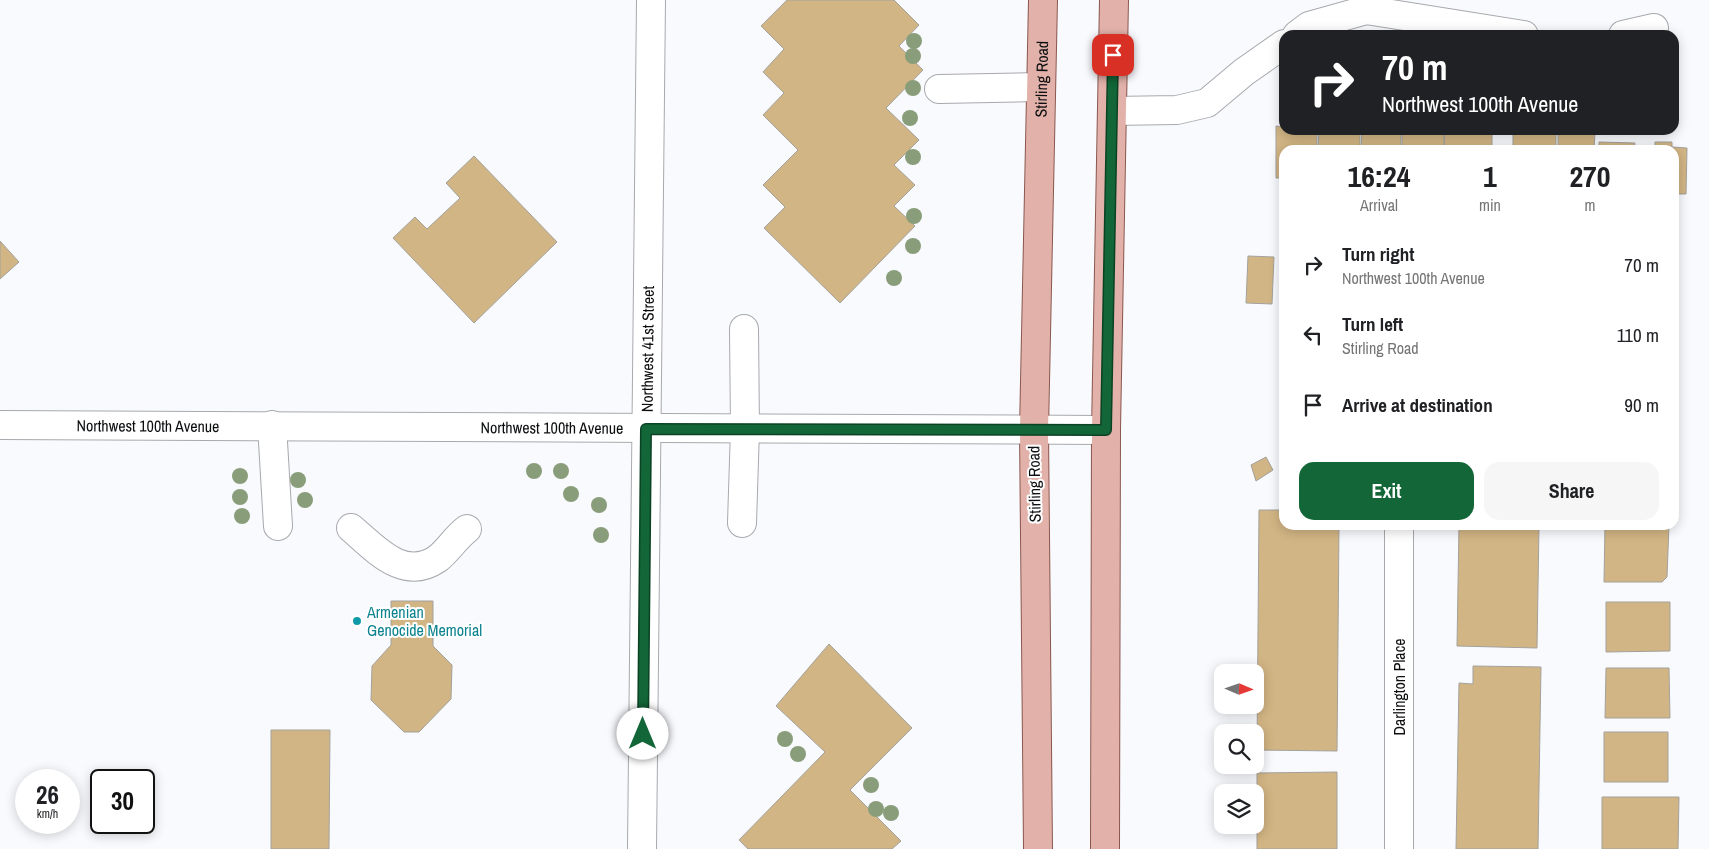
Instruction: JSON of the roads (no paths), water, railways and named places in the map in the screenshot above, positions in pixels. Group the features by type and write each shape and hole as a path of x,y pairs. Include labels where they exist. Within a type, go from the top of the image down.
{"main road":[{"name":"Stirling Road","path":"1038,849 1034,430 1043,0"},
{"path":"1105,849 1106,430 1114,0"}],"street":[{"name":"Northwest 41st Street","path":"642,849 651,0"},
{"path":"1304,30 1309,26 1366,10 1492,30"},
{"path":"1645,30 1654,28"},
{"path":"1112,111 1177,110 1207,103 1244,72 1279,48"},
{"path":"940,88 1041,87"},
{"path":"742,523 744,329"},
{"name":"Northwest 100th Avenue","path":"0,425 1106,430"},
{"path":"272,425 278,526"},
{"path":"351,528 384,557 398,564 413,567 426,565 438,558 459,535 467,530"},
{"name":"Darlington Place","path":"1399,849 1400,530"}],"place":[{"name":"Armenian Genocide Memorial","path":"357,621"}]}
